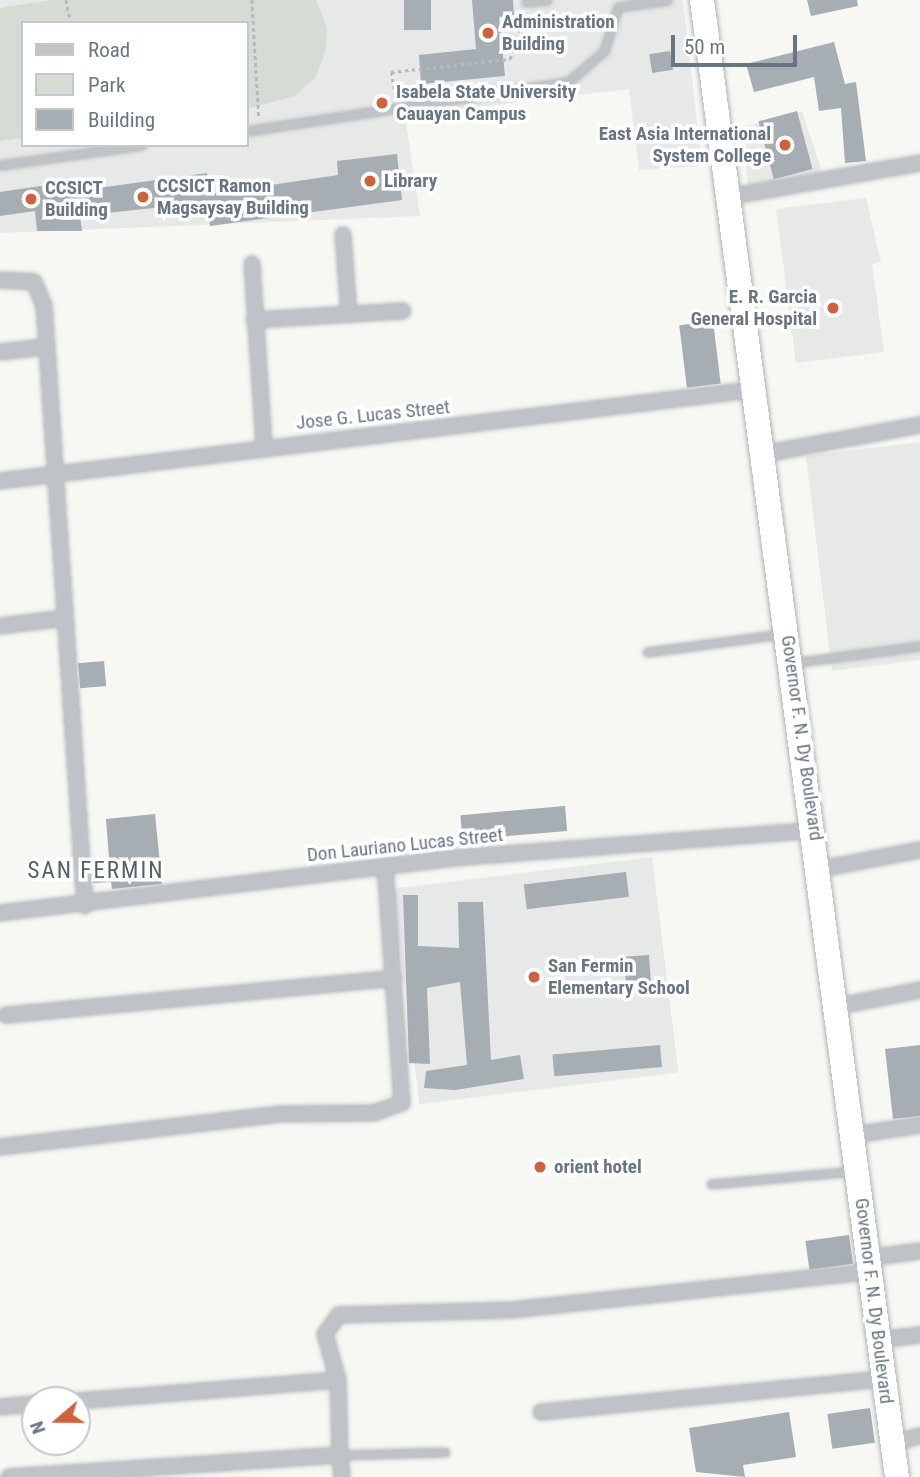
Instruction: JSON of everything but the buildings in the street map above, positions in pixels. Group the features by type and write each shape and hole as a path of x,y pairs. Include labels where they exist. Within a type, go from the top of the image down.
{"highway":[{"name":"Governor F. N. Dy Boulevard","path":"702,0 758,454 788,633 815,830 839,1006 868,1265 898,1477"}],"street":[{"path":"728,197 920,163"},
{"path":"343,235 349,315"},
{"path":"252,264 264,447"},
{"path":"0,280 27,278 41,291 85,906"},
{"path":"254,320 403,311"},
{"path":"0,352 45,346"},
{"name":"Jose G. Lucas Street","path":"0,481 751,390"},
{"path":"758,454 920,425"},
{"path":"0,626 65,618"},
{"name":"Don Lauriano Lucas Street","path":"0,913 85,906 385,867 815,830"},
{"path":"820,869 920,850"},
{"path":"0,1147 283,1114 393,1109 405,1093 385,867"},
{"path":"6,1015 394,978"},
{"path":"839,1006 920,990"},
{"path":"854,1135 920,1125"},
{"path":"342,1477 338,1380 325,1334 339,1315 511,1310 868,1265 920,1251"},
{"path":"878,1340 920,1335"},
{"path":"541,1412 884,1379"},
{"path":"91,1400 338,1380"},
{"path":"0,1407 21,1405"},
{"path":"893,1443 920,1436"},
{"path":"9,1477 340,1455"}],"lane":[{"path":"526,2 547,0"},
{"path":"248,131 568,82 604,51 617,3 668,0"},
{"path":"0,165 128,147"},
{"path":"647,652 788,633"},
{"path":"792,663 920,646"},
{"path":"710,1184 857,1171"},
{"path":"340,1455 445,1452"}],"path":[{"path":"66,0 71,21"},
{"path":"252,0 260,129"},
{"path":"397,110 391,72 510,58 526,2"}],"shaded area":[{"name":"Isabela State University Cauayan Campus","path":"0,0 683,0 702,166 639,170 629,89 405,116 420,216 0,233"},
{"path":"802,111 822,172 748,185 741,128"},
{"name":"E. R. Garcia General Hospital","path":"866,198 881,262 872,264 884,352 796,363 776,209"},
{"path":"920,442 920,660 832,671 806,456"},
{"name":"San Fermin Elementary School","path":"652,857 678,1072 419,1104 393,889"}],"green space":[{"path":"52,0 316,0 327,28 325,53 315,78 295,96 248,109 248,21 21,21 21,138 0,141 0,8"}],"place":[{"name":"Administration Building","path":"488,33"},
{"name":"Isabela State University Cauayan Campus","path":"382,103"},
{"name":"East Asia International System College","path":"785,145"},
{"name":"Library","path":"370,181"},
{"name":"CCSICT Ramon Magsaysay Building","path":"143,197"},
{"name":"CCSICT Building","path":"31,199"},
{"name":"E. R. Garcia General Hospital","path":"833,308"},
{"name":"San Fermin Elementary School","path":"534,977"},
{"name":"orient hotel","path":"540,1167"}],"district":[{"name":"SAN FERMIN","path":"96,871"}]}
